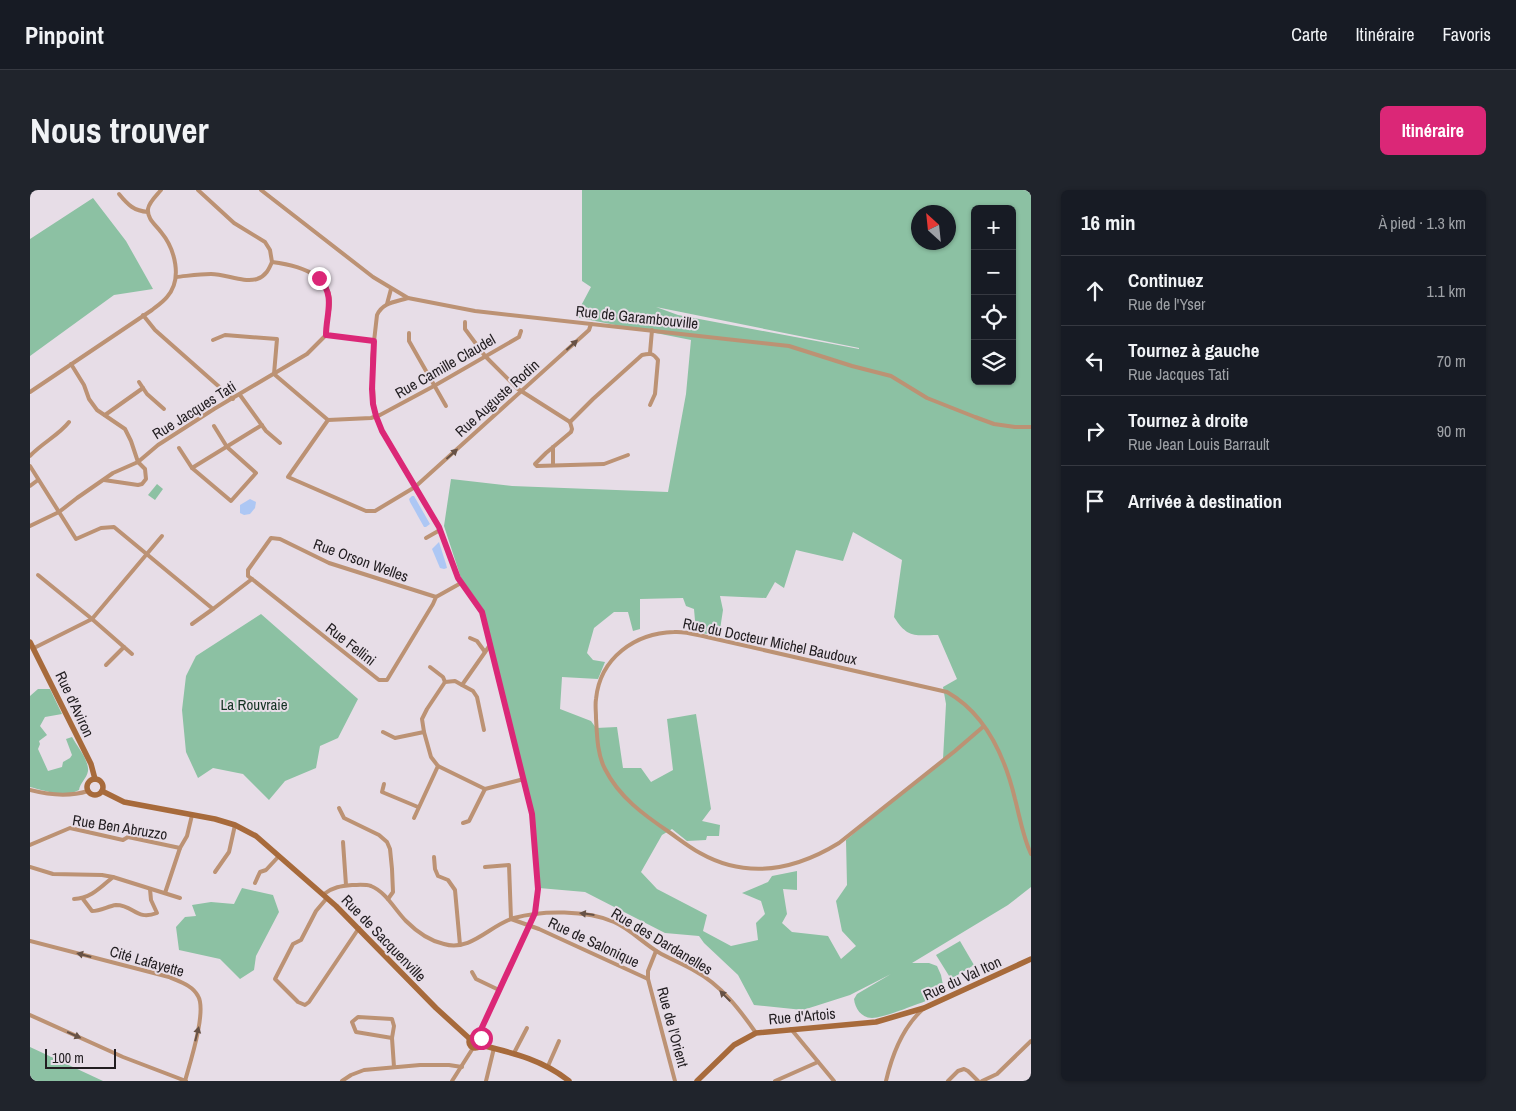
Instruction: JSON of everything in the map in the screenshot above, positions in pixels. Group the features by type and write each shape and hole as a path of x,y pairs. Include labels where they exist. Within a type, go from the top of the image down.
{"street":[{"path":"30,392 166,298 176,277 174,261 170,246 162,232 151,220 148,212 150,203 161,190"},
{"path":"176,277 211,274 249,280 257,279 264,276 272,262 270,250 265,242 234,223 198,190"},
{"name":"Rue de Garambouville","path":"261,190 390,289 408,298 475,311 789,346 891,376 927,398 994,424 1031,427"},
{"path":"120,194 128,205 138,211 148,212"},
{"path":"272,262 288,264 305,270 323,282 330,302 326,335 374,341"},
{"path":"387,304 390,289"},
{"path":"408,298 387,304 380,309 377,315 374,341 373,404 382,431 440,530 461,583 482,612 524,779 532,814 534,834 538,889 535,913 478,1036"},
{"path":"143,315 156,330 233,399"},
{"path":"465,322 465,329 500,373 522,391 570,422 571,432 535,464 537,466 604,464 628,455"},
{"name":"Rue Auguste Rodin","path":"328,420 288,476 369,512 375,510 416,487 589,330 591,324"},
{"path":"650,353 652,330"},
{"name":"Rue Camille Claudel","path":"376,416 434,386 519,337 521,331"},
{"path":"409,333 409,341 446,406"},
{"path":"213,340 225,335 278,339 274,374 328,420 376,416"},
{"name":"Rue Jacques Tati","path":"30,526 59,512 113,473 138,462 158,445 214,409 307,354 326,335"},
{"path":"570,422 642,355 650,353 658,360 655,394 650,405"},
{"path":"71,364 84,385 89,399 97,410 125,429 138,462 145,469 146,479 142,484 104,480"},
{"path":"139,382 164,409"},
{"path":"105,415 144,388"},
{"path":"240,395 266,431 280,443"},
{"path":"30,456 40,445 64,429 69,422"},
{"path":"192,468 262,425"},
{"path":"178,448 192,468 231,501 256,473 227,446 214,426"},
{"path":"553,447 553,465"},
{"path":"30,466 76,539 101,528 114,527 213,609"},
{"path":"30,486 38,480"},
{"path":"426,538 440,530"},
{"path":"34,648 92,619 162,536"},
{"name":"Rue Orson Welles","path":"252,580 248,576 248,570 271,538 280,539 329,563 436,597"},
{"path":"38,575 132,654"},
{"path":"192,624 252,580"},
{"name":"Rue Fellini","path":"252,580 379,680 383,681 387,680 436,597"},
{"path":"436,597 461,583"},
{"name":"Rue du Docteur Michel Baudoux","path":"984,726 839,843 820,854 798,863 781,867 744,869 720,862 700,853 636,810 604,768 596,731 596,698 605,668 619,652 638,639 652,633 676,631 947,692 964,704 984,726 992,737 1008,770 1022,827 1031,854"},
{"path":"470,638 477,641 485,652"},
{"name":"Rue d'Aviron","path":"30,642 91,764 94,779"},
{"path":"462,685 490,645"},
{"path":"106,665 124,647"},
{"path":"430,668 443,677 445,682"},
{"path":"445,682 455,681 473,691 477,697 484,730"},
{"path":"445,682 422,719 431,757 438,766 485,789 524,779"},
{"path":"383,732 395,738 424,732"},
{"path":"414,818 438,766"},
{"path":"30,790 61,795 77,795 88,792 95,796 102,791 102,782 94,779 88,783 88,792"},
{"path":"384,784 382,792 418,807"},
{"path":"463,823 469,821 485,789"},
{"name":"Rue de Sacquenville","path":"102,791 124,802 214,819 235,825 256,836 325,895 436,1008 470,1039"},
{"path":"339,808 344,818 379,835 387,842 390,848 393,892 388,899"},
{"path":"165,893 180,848 187,836 192,815"},
{"path":"215,872 229,852 235,825"},
{"name":"Rue Ben Abruzzo","path":"30,845 70,828 123,840 128,837 180,848"},
{"path":"343,842 346,885"},
{"path":"255,883 260,872 266,870 279,856"},
{"path":"359,928 310,1002 305,1005 298,1002 275,979 294,944 301,940 325,895 335,886 371,886 388,899 406,920 425,936 444,944 460,945 455,890 448,880 438,876 434,857"},
{"path":"485,867 508,865 511,919"},
{"path":"30,869 53,874 113,877 180,898"},
{"path":"74,899 83,899 98,890 113,877"},
{"path":"150,889 151,900 157,913"},
{"path":"83,899 92,910 97,911 115,905 144,916 163,913"},
{"name":"Rue des Dardanelles","path":"460,945 472,941 511,919 535,913 594,915 615,922 656,951 697,972 718,988 756,1033"},
{"name":"Rue de Salonique","path":"511,919 530,925 648,979"},
{"name":"Cité Lafayette","path":"30,941 163,975 187,984 200,997 201,1018 186,1081"},
{"path":"648,979 648,971 656,951"},
{"name":"Rue du Val Iton","path":"886,1081 890,1062 912,1021 924,1008 1031,959"},
{"path":"472,972 476,979 499,990"},
{"name":"Rue de l'Orient","path":"648,979 675,1081"},
{"name":"Rue d'Artois","path":"697,1081 734,1045 756,1033 870,1023 924,1008"},
{"path":"906,1013 911,1016 912,1021"},
{"path":"30,1015 123,1057 186,1081"},
{"path":"392,1038 356,1032 352,1022 358,1017 392,1019 394,1026 392,1038 394,1067"},
{"path":"514,1053 527,1028"},
{"path":"791,1029 834,1081"},
{"path":"473,1048 469,1044 470,1039 473,1036 478,1036"},
{"path":"478,1036 481,1038 481,1045"},
{"path":"548,1066 559,1041"},
{"path":"982,1081 997,1074 1016,1058 1031,1041"},
{"path":"473,1048 478,1048 481,1045 514,1053 548,1066 569,1081"},
{"path":"452,1081 473,1048"},
{"path":"486,1081 494,1048"},
{"path":"775,1081 818,1062"},
{"path":"342,1081 364,1070 449,1065 462,1067"},
{"path":"948,1081 958,1071 964,1069 978,1081"}],"green space":[{"path":"582,190 1031,190 1031,887 1008,905 912,963 929,963 937,966 943,985 937,997 894,1013 868,1018 857,1009 854,999 857,994 891,974 850,995 803,1010 754,1005 738,975 699,936 665,933 585,892 539,888 533,812 483,609 461,578 444,526 451,479 512,486 668,492 686,394 691,340 575,317 591,287 582,281","holes":["656,307 859,348 859,349 678,315","853,532 902,560 894,617 908,632 918,635 938,635 957,679 943,687 946,704 943,759 846,840 847,885 836,901 842,931 856,946 841,959 828,936 792,932 782,923 787,914 783,889 797,890 797,871 772,876 768,882 742,893 761,901 765,914 756,923 758,940 731,946 703,931 707,915 657,889 641,872 662,835 672,829 687,841 706,840 707,836 719,836 720,825 702,821 711,809 696,714 667,719 673,770 651,782 641,768 623,768 617,727 596,728 591,721 560,709 562,677 598,679 605,662 593,660 587,653 594,628 614,612 628,612 633,631 640,629 640,599 683,598 686,606 694,609 696,632 719,636 723,610 720,596 766,598 775,582 784,588 796,550 843,561"]},
{"path":"93,198 126,241 153,289 114,295 30,356 30,239"},
{"path":"157,484 163,489 155,500 148,495"},
{"name":"La Rouvraie","path":"261,614 358,699 338,738 320,746 316,768 285,781 269,800 243,774 213,768 198,778 186,752 182,710 186,676 196,656"},
{"path":"38,689 50,689 62,714 45,717 40,726 47,735 39,741 38,749 48,771 62,767 63,762 72,755 66,739 72,737 88,767 79,790 61,794 30,787 30,696"},
{"path":"242,888 273,895 279,912 256,956 254,970 240,979 220,959 179,950 176,927 185,917 196,916 192,905 211,902 234,904"},
{"path":"960,941 974,965 951,979 936,955"},
{"path":"30,1047 103,1081 30,1081"}],"water":[{"path":"414,496 430,524 426,527 424,527 410,502 409,499"},
{"path":"250,499 256,502 255,508 250,514 244,515 240,513 240,505"},
{"path":"439,542 447,568 444,569 440,568 432,549"}],"route":[{"path":"319,278 329,294 330,302 326,335 374,341 372,389 374,410 378,424 439,527 458,578 482,612 532,814 538,889 537,906 478,1036 481,1038"}]}
